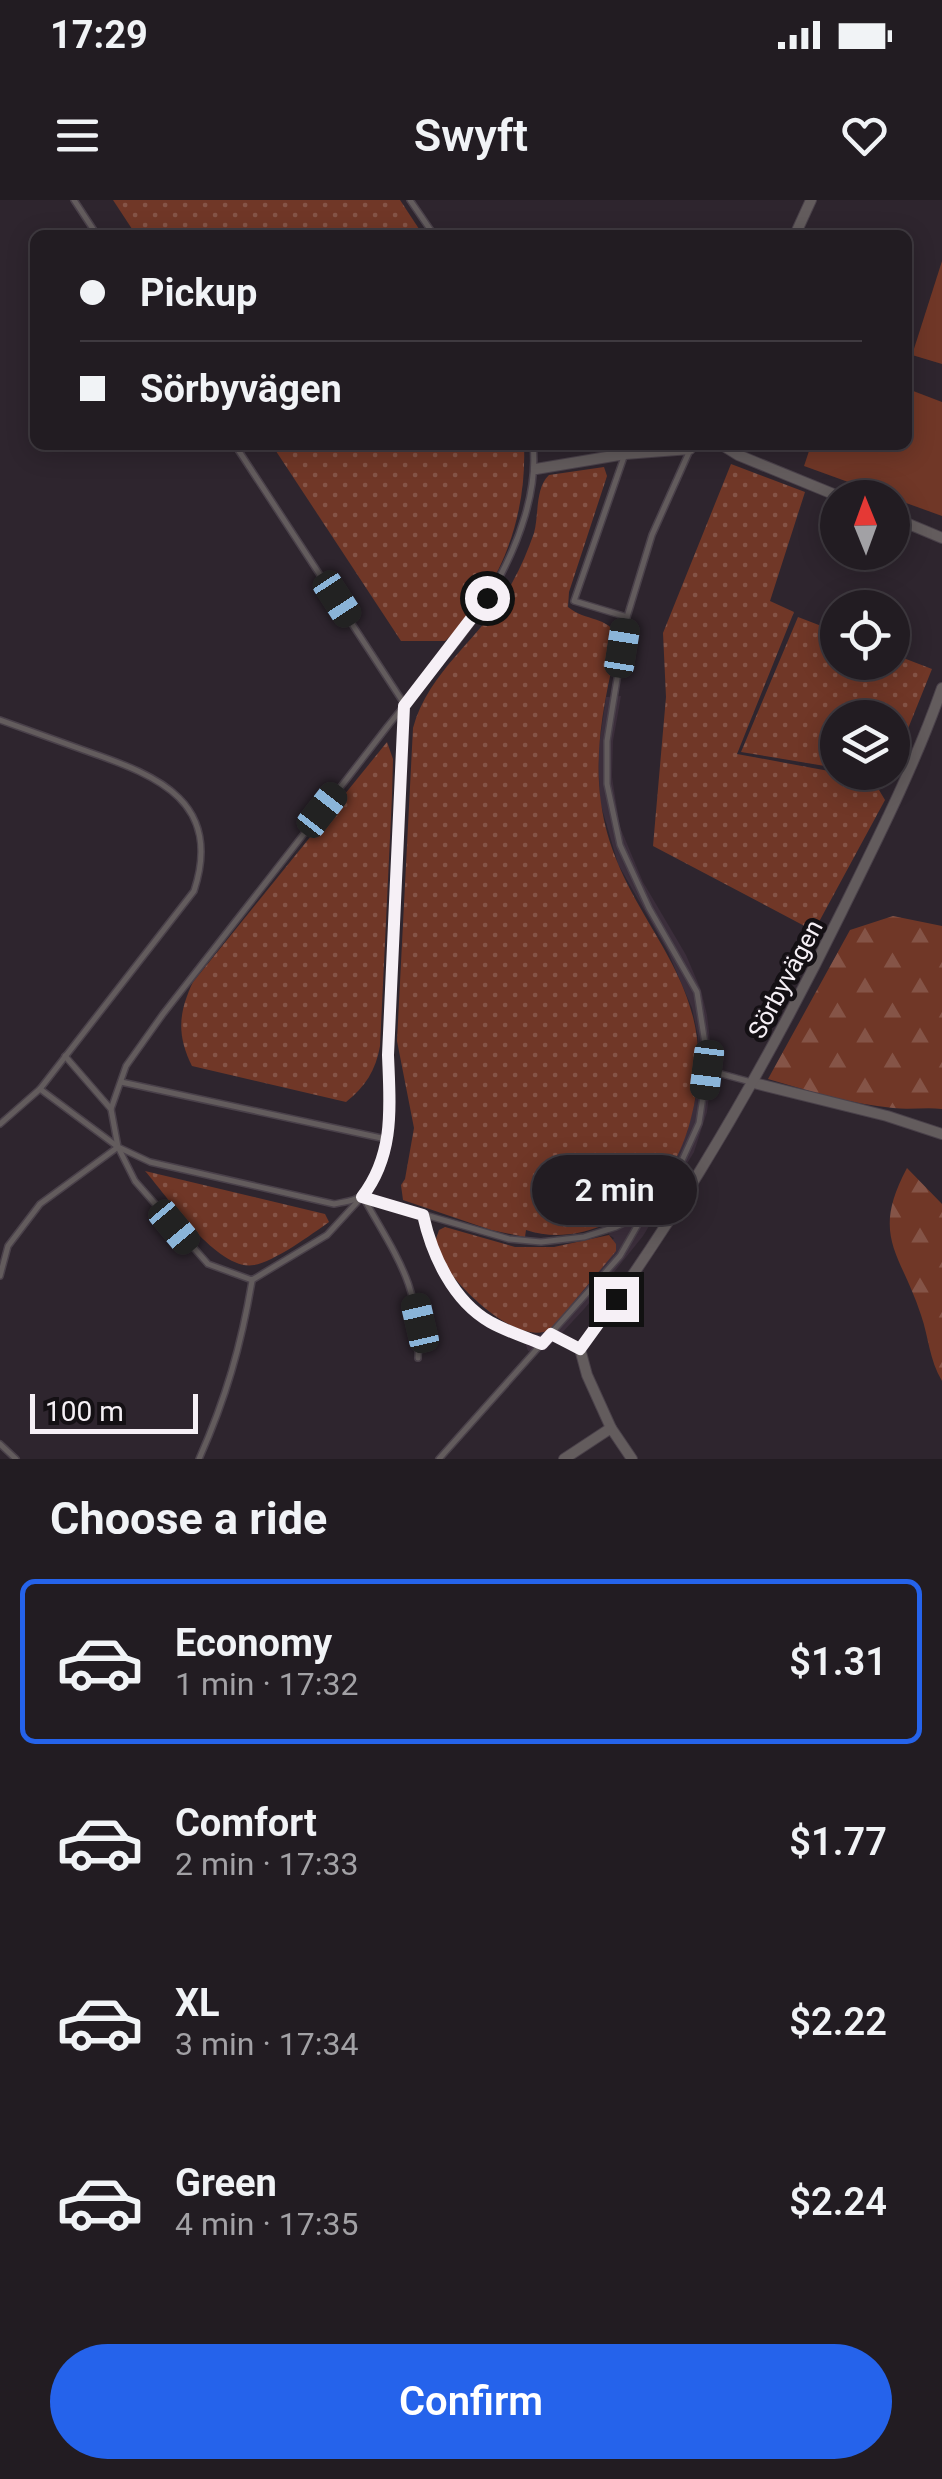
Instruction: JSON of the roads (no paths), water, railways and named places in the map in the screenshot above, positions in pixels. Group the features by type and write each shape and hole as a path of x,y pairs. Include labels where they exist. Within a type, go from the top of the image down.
{"street":[{"path":"796,230 810,200"},
{"path":"536,469 663,450"},
{"path":"733,450 820,489"},
{"path":"910,525 942,538"},
{"name":"Sörbyvägen","path":"580,1349 629,1280 754,1083 862,871 912,765 942,688"},
{"path":"754,1083 942,1134"},
{"path":"580,1349 607,1431 632,1459"},
{"path":"564,1459 607,1431"}],"lane":[{"path":"74,200 95,230"},
{"path":"410,200 431,230"},
{"path":"199,1459 224,1403 241,1344 252,1280 327,1235 362,1197 380,1174 391,1110 388,1055 404,706 238,450"},
{"path":"252,1280 208,1264 135,1181 118,1147 111,1109 120,1082 126,1066 163,1014 476,616 498,581 520,532 536,469 534,450"},
{"path":"440,1459 620,1256 679,1166 700,1123 707,1070 696,992 648,908 620,845 607,784 607,741 626,617 652,535 690,450"},
{"path":"626,454 574,601 626,617"},
{"path":"0,720 142,770 172,789 189,807 199,832 203,866 194,891 40,1089 0,1124"},
{"path":"65,1056 111,1109"},
{"path":"707,1070 754,1083"},
{"path":"120,1082 386,1139"},
{"path":"40,1089 118,1147 150,1162 334,1204 362,1197 509,1238 542,1242 616,1228 646,1212"},
{"path":"0,1276 8,1246 40,1204 118,1147"},
{"path":"362,1197 410,1282 420,1323 418,1358"},
{"path":"423,1215 429,1243 456,1292 488,1321 542,1344"},
{"path":"551,1334 580,1349"},
{"path":"0,1444 16,1459"}]}
